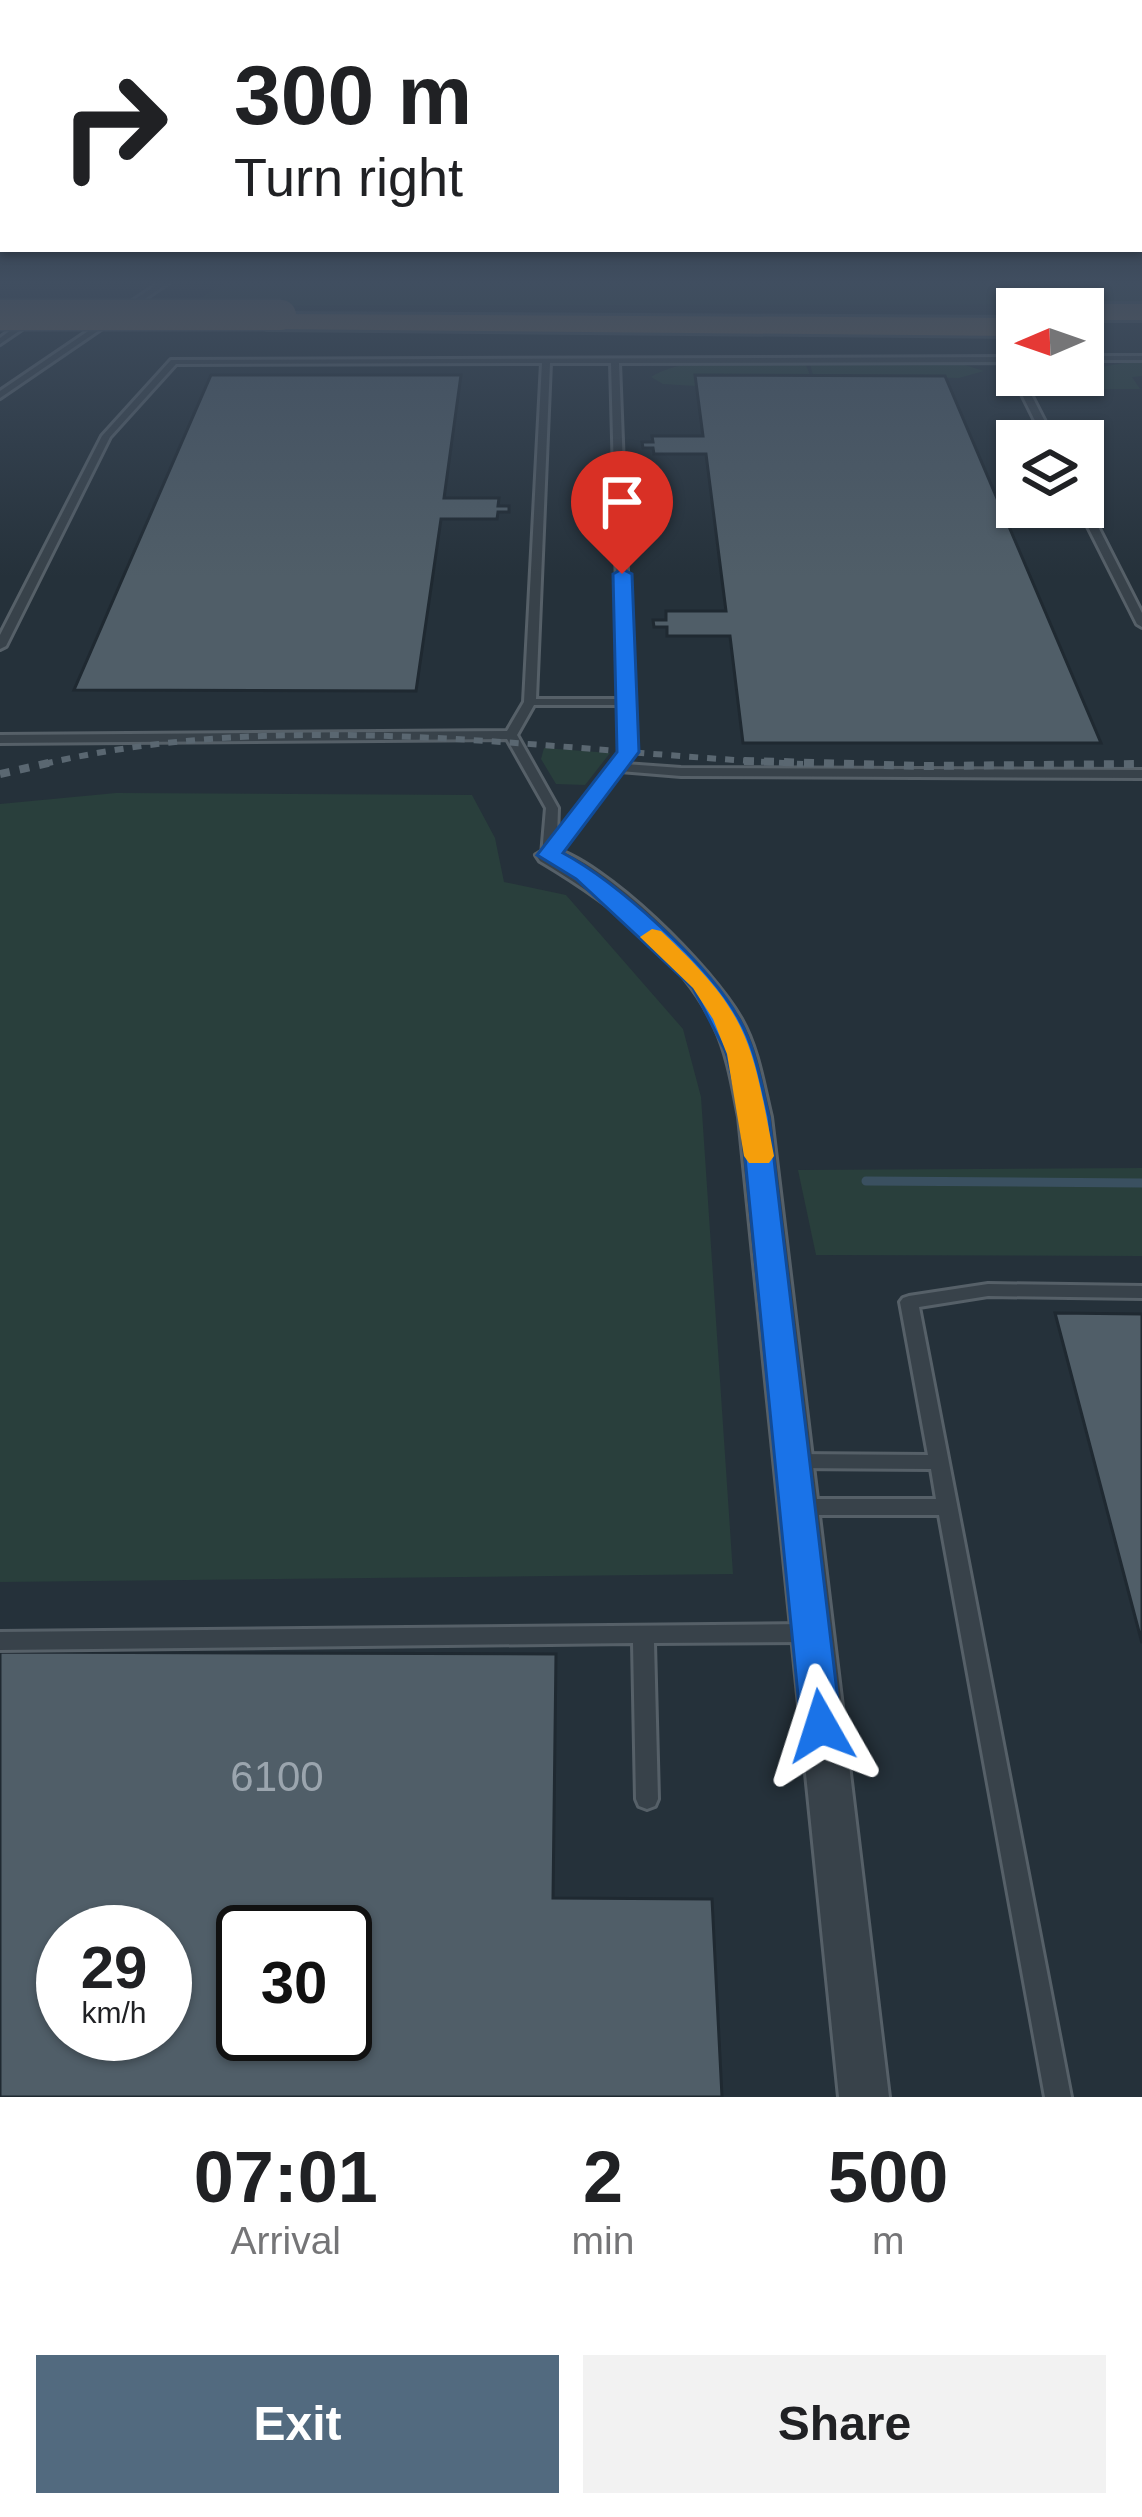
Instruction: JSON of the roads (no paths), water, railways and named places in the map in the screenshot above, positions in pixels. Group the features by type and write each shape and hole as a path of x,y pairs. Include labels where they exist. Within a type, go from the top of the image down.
{"street":[{"path":"549,855 584,874 702,983 726,1019 741,1054 755,1117 864,2097"}],"lane":[{"path":"0,646 106,436 157,381"},
{"path":"511,735 530,702 544,381"},
{"path":"549,855 628,752 616,381"},
{"path":"1094,528 1142,624"},
{"path":"530,702 627,702"},
{"path":"0,739 511,735"},
{"path":"511,735 552,808 549,855"},
{"path":"618,767 681,772 1142,774"},
{"path":"1058,2097 909,1302 988,1290 1142,1292"},
{"path":"792,1461 939,1462"},
{"path":"797,1507 947,1507"},
{"path":"0,1641 811,1633"},
{"path":"643,1635 647,1799"}],"waterway":[{"path":"866,1181 1142,1183"}],"railway":[{"path":"44,764 233,737 328,735 423,737 765,762"},
{"path":"0,774 57,761"},
{"path":"744,761 765,762"},
{"path":"765,762 1142,764"},
{"path":"765,762 803,764"}]}
